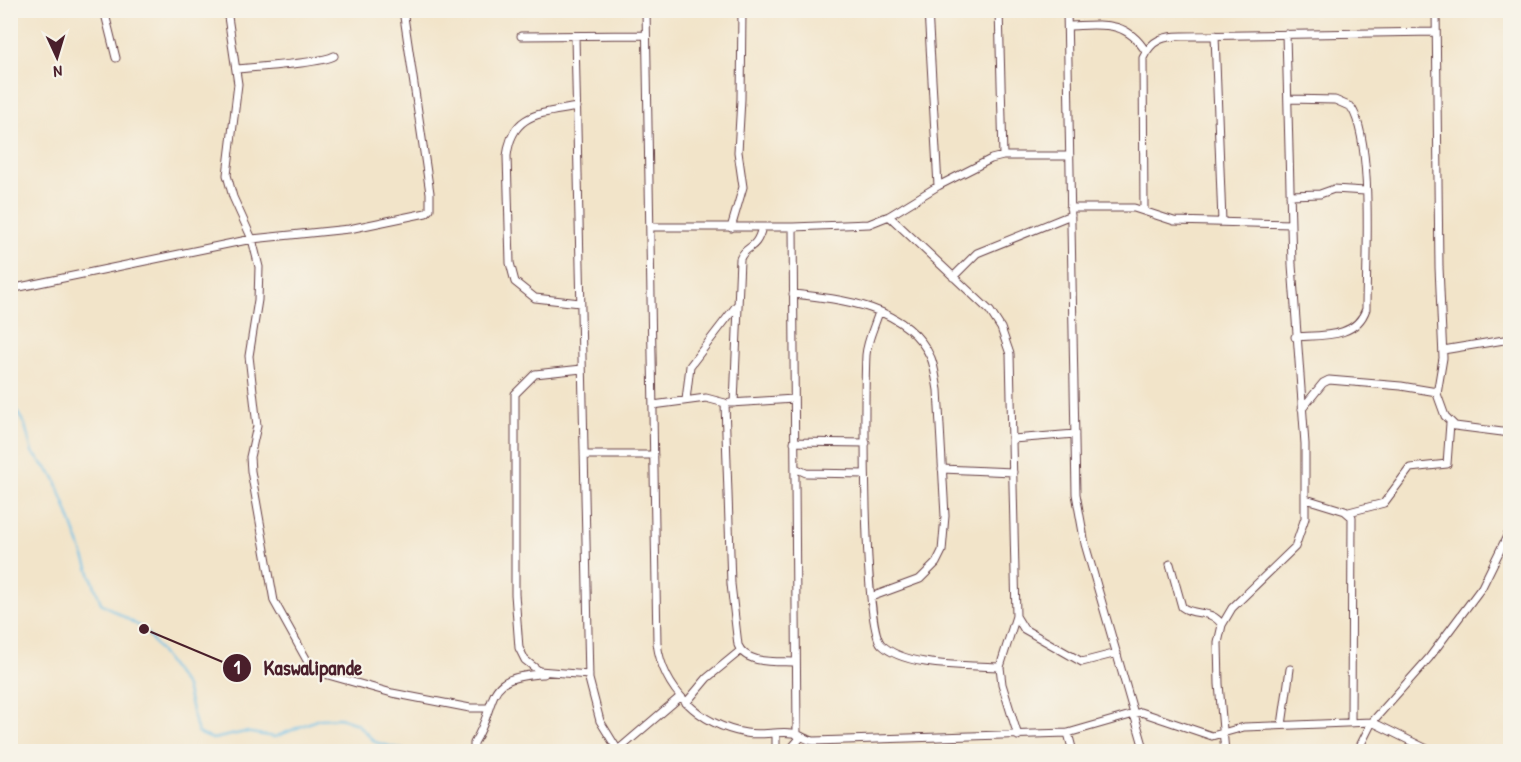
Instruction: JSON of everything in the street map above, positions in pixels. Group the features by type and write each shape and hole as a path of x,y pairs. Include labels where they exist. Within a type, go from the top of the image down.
{"street":[{"path":"105,10 116,58"},
{"path":"227,10 228,31 237,69 237,100 227,175 233,197 252,239 260,278 249,356 257,426 250,458 250,471 269,582 279,613 305,659 321,673 392,693 470,708 488,708"},
{"path":"10,289 252,239 349,229 426,213 430,209 427,167 403,10"},
{"path":"646,10 657,643 665,674 686,703 712,721 742,732 799,736 813,741 1068,733 1134,712 1146,712 1208,735 1244,727 1351,721 1372,722 1433,752"},
{"path":"731,228 743,187 738,152 742,10"},
{"path":"928,10 938,186"},
{"path":"999,10 1003,156"},
{"path":"1067,10 1075,434 1079,517 1145,752"},
{"path":"1306,499 1349,512 1384,503 1392,495 1405,471 1412,467 1447,464 1450,423 1437,392 1443,350 1438,256 1436,10"},
{"path":"1068,26 1120,28 1135,36 1146,52"},
{"path":"1144,211 1143,71 1146,52 1164,36 1436,32"},
{"path":"1225,752 1218,643 1222,625 1232,608 1295,547 1304,527 1306,499 1302,409 1295,337 1286,34"},
{"path":"521,36 646,35"},
{"path":"1215,35 1222,222"},
{"path":"575,36 589,675 600,721 618,751 680,697"},
{"path":"237,69 287,63 322,62 334,56"},
{"path":"1289,99 1335,100 1352,107 1357,116 1363,139 1365,191 1366,309 1363,316 1359,324 1344,331 1295,337"},
{"path":"577,107 533,116 521,122 510,141 507,156 510,263 515,282 535,298 580,303"},
{"path":"651,227 854,225 889,216 938,186 1003,156 1070,156"},
{"path":"1290,195 1320,194 1334,189 1365,191"},
{"path":"953,277 981,250 1015,239 1070,212 1134,208 1167,220 1291,224"},
{"path":"889,216 990,311 1005,339 1012,365 1016,616 1000,667 1002,684 1018,736"},
{"path":"734,403 740,256 758,243 762,227"},
{"path":"788,752 799,736 796,662 793,227"},
{"path":"792,294 848,301 879,312 905,328 924,346 931,359 938,390 945,530 940,557 920,579 871,597"},
{"path":"686,400 690,366 737,304"},
{"path":"879,312 866,354 865,474 875,634 888,650 921,661 1000,667"},
{"path":"1443,350 1510,339"},
{"path":"550,673 530,665 522,655 517,640 514,401 520,386 535,374 582,369"},
{"path":"1302,409 1323,383 1329,380 1401,386 1437,392"},
{"path":"653,405 706,398 725,403 794,399"},
{"path":"725,403 731,584 740,651"},
{"path":"1450,423 1472,430 1510,433"},
{"path":"1013,439 1075,434"},
{"path":"794,442 866,442"},
{"path":"584,455 654,455"},
{"path":"795,468 806,473 865,474"},
{"path":"942,470 1013,472"},
{"path":"1349,512 1352,520 1351,721"},
{"path":"1357,752 1372,722 1429,658 1482,587 1510,530"},
{"path":"1170,564 1184,609 1209,613 1222,625"},
{"path":"1016,616 1024,628 1082,662 1118,653"},
{"path":"740,651 756,659 796,662"},
{"path":"686,703 707,678 740,651"},
{"path":"1282,725 1290,669"},
{"path":"474,752 474,743 498,688 513,677 550,673 589,675"},
{"path":"1068,733 1073,752"},
{"path":"776,734 776,752"}],"waterway":[{"path":"10,400 25,425 32,452 55,478 101,603 144,629 186,687 198,733 213,739 245,732 275,737 319,719 340,718 357,724 375,742 410,752"}],"place":[{"name":"Kaswalipande","path":"144,629"}]}
